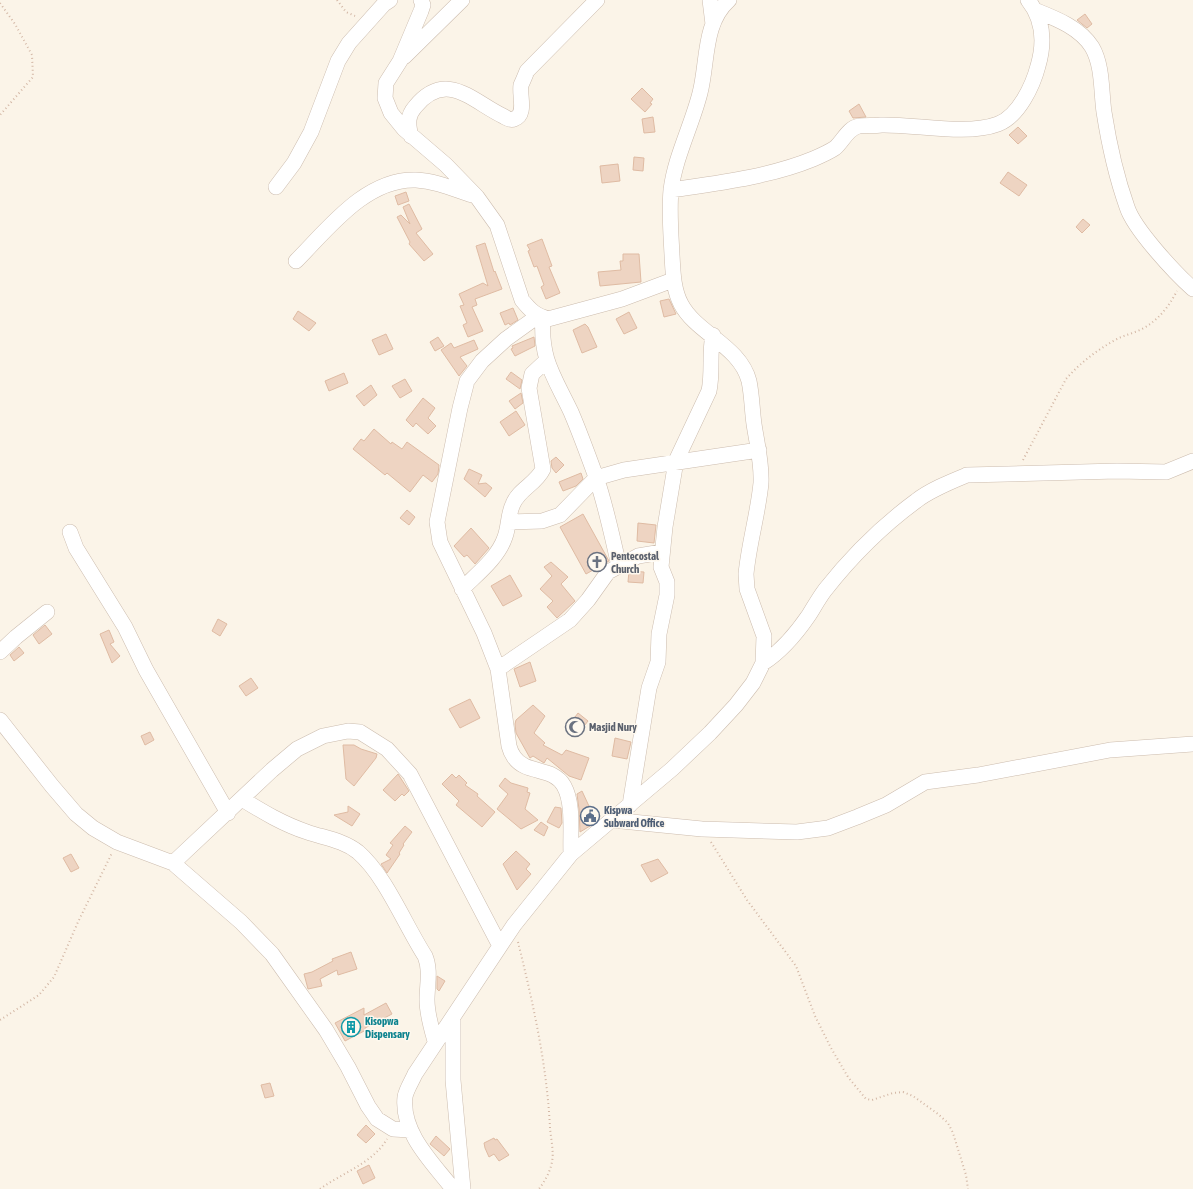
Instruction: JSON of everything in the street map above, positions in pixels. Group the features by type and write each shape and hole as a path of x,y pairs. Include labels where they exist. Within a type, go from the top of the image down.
{"street":[{"path":"276,187 294,163 311,132 338,62 349,43 384,4 390,0"},
{"path":"400,62 421,11 423,5 421,0"},
{"path":"462,0 400,62 386,83 385,98 391,113 411,136 446,165 477,197 497,225 522,300 530,311 540,317 548,319 622,299 673,280"},
{"path":"411,136 408,121 413,109 429,94 443,89 459,90 501,115 511,120 516,119 520,115 521,87 527,71 597,0"},
{"path":"710,0 713,24"},
{"path":"453,1189 410,1130 406,1114 406,1096 415,1074 514,925 571,854 672,769 710,734 736,705 752,683 763,663 764,636 747,589 746,574 761,481 759,450 749,380 735,356 713,335 690,318 680,303 673,280 670,228 671,190 678,158 693,119 700,90 706,48 713,24 723,5 729,0"},
{"path":"671,190 758,175 813,159 834,149 851,130 859,126 893,125 973,129 999,124 1018,109 1034,81 1041,54 1043,33 1033,6"},
{"path":"1033,6 1068,25 1092,47 1098,62 1111,151 1127,208 1137,225 1178,276 1193,289"},
{"path":"296,260 357,201 384,185 416,180 442,184 477,197"},
{"path":"540,317 547,360 553,378 570,412 596,478 619,566"},
{"path":"540,317 506,339 482,361 467,381 460,408 437,522 440,542 484,633 498,668 509,746 514,758 524,766 556,776 564,786 568,795 571,854"},
{"path":"630,805 649,688 658,662 659,634 667,595 667,582 661,567 662,552 676,461 708,391 711,380 710,350 713,335"},
{"path":"462,589 485,567 499,549 505,538 513,504 519,494 537,478 543,469 529,388 532,374 547,360"},
{"path":"508,522 542,521 560,515 596,478 624,470 676,461 759,450"},
{"path":"763,663 778,654 787,644 809,615 823,592 861,548 917,500 967,475 1117,471 1166,472 1193,461"},
{"path":"70,532 76,548 125,627 146,670 228,813"},
{"path":"498,668 570,620 588,600 608,572 638,556 662,552"},
{"path":"0,652 47,612"},
{"path":"0,720 76,814 93,828 117,842 173,864 241,922 272,954 326,1030 348,1067 368,1106 377,1119 393,1129 410,1130"},
{"path":"173,864 272,770 297,749 323,736 348,731 360,732 372,738 387,749 410,774 500,946"},
{"path":"612,820 702,829 797,832 828,828 886,805 925,782 978,775 1110,750 1193,744"},
{"path":"242,799 286,824 344,844 357,851 369,862 380,878 428,963 427,1000 429,1018 436,1041"},
{"path":"453,1017 453,1080 463,1189"}],"path":[{"path":"337,0 346,12 369,21"},
{"path":"0,3 15,24 32,55 33,77 0,114"},
{"path":"1015,473 1066,379 1095,352 1118,338 1143,328 1157,319 1166,309 1177,290 1178,276"},
{"path":"702,829 747,900 796,966 815,1016 830,1048 848,1077 866,1099 872,1100 893,1093 904,1092 938,1114 948,1123 953,1133 966,1175 968,1189"},
{"path":"0,1020 39,995 54,977 78,922 117,842"},
{"path":"514,925 533,1008 546,1080 550,1121 552,1161 545,1182 539,1189"},
{"path":"320,1189 374,1156 381,1149 393,1129"}],"building":[{"path":"1085,14 1092,24 1087,28 1077,20"},
{"path":"642,88 653,99 650,103 652,104 645,112 631,99"},
{"path":"859,104 866,117 853,118 849,111"},
{"path":"653,117 655,132 644,133 642,119"},
{"path":"1018,127 1027,136 1018,144 1009,135"},
{"path":"634,157 644,158 643,171 633,170"},
{"path":"618,164 620,181 602,183 600,166"},
{"path":"1008,172 1027,185 1019,196 1000,183"},
{"path":"406,192 409,201 398,205 395,196"},
{"path":"409,204 422,229 416,233 433,254 424,261 409,244 410,242 397,217 401,215 410,224 403,207"},
{"path":"1083,219 1090,225 1082,233 1076,227"},
{"path":"542,239 552,266 549,267 560,293 546,299 541,287 544,285 537,266 534,267 528,251 530,250 527,245"},
{"path":"485,243 494,272 495,271 502,289 475,299 477,305 472,307 483,331 468,337 463,325 467,323 460,306 464,305 459,294 483,283 488,286 476,246"},
{"path":"623,254 639,254 641,282 600,286 598,272 621,270 620,261 623,261"},
{"path":"669,299 676,314 664,317 660,301"},
{"path":"513,308 518,320 510,325 509,323 505,325 500,313"},
{"path":"298,311 316,323 309,331 293,319"},
{"path":"629,312 637,328 624,334 616,319"},
{"path":"585,324 588,327 597,347 582,353 573,330"},
{"path":"386,334 393,349 379,355 372,340"},
{"path":"438,337 444,346 435,351 430,342"},
{"path":"534,337 535,346 515,356 511,349 513,348 512,346"},
{"path":"474,340 478,349 460,357 467,366 459,376 441,350 451,343 454,348"},
{"path":"511,372 522,380 520,389 506,379"},
{"path":"344,373 348,383 329,391 325,381"},
{"path":"405,379 412,391 400,398 392,386"},
{"path":"371,385 377,395 364,406 356,396"},
{"path":"521,393 523,403 515,409 509,401"},
{"path":"423,398 435,408 428,418 436,426 428,434 416,423 413,427 406,420"},
{"path":"516,411 525,425 509,436 500,422"},
{"path":"374,429 391,444 392,442 402,449 407,442 439,465 438,474 432,482 423,475 410,492 387,473 385,475 353,449 361,439 364,441"},
{"path":"556,457 564,465 556,473 552,468 551,461"},
{"path":"469,469 482,475 478,484 486,483 492,488 485,497 464,479"},
{"path":"581,473 583,479 576,486 563,491 559,482"},
{"path":"407,510 415,517 409,525 400,518"},
{"path":"583,514 609,561 586,574 560,527"},
{"path":"638,523 656,525 654,543 637,541"},
{"path":"471,528 489,548 475,564 467,555 464,557 454,546"},
{"path":"551,562 568,577 561,584 575,601 557,618 547,607 553,601 540,589 552,576 544,567"},
{"path":"629,571 644,572 643,583 628,582"},
{"path":"510,575 522,596 503,606 491,586"},
{"path":"218,619 227,624 220,636 212,631"},
{"path":"45,625 52,634 39,644 33,635"},
{"path":"109,630 114,642 110,644 120,656 112,663 100,634"},
{"path":"19,647 24,653 14,661 10,655"},
{"path":"530,662 536,681 520,687 514,669"},
{"path":"251,678 258,688 246,696 239,686"},
{"path":"470,699 480,718 460,728 449,709"},
{"path":"533,705 545,716 534,733 545,743 543,745 562,755 566,750 589,758 581,780 569,776 547,758 544,763 533,756 530,758 516,733 515,724 516,720"},
{"path":"578,713 588,721 577,735 567,728"},
{"path":"150,732 154,740 145,745 141,736"},
{"path":"615,738 631,742 627,759 612,756"},
{"path":"343,745 354,745 377,754 376,758 354,786 346,779"},
{"path":"398,774 409,791 404,796 402,794 395,801 383,790"},
{"path":"452,774 456,778 459,775 467,783 465,785 478,794 477,796 495,812 482,827 456,805 459,801 442,784"},
{"path":"505,778 511,783 528,788 527,792 530,793 525,809 538,820 521,829 497,809 508,794 499,786"},
{"path":"582,791 594,817 588,820 590,826 580,832 577,794"},
{"path":"348,806 360,814 352,826 334,815 348,812"},
{"path":"555,807 561,808 562,823 559,828 547,822"},
{"path":"541,822 548,827 544,836 534,830"},
{"path":"405,826 412,832 403,844 404,845 399,853 400,854 387,873 381,864 391,859 386,855 393,845 390,843"},
{"path":"516,851 530,864 526,869 531,874 517,890 503,864"},
{"path":"71,854 79,868 71,872 63,858"},
{"path":"658,859 668,873 651,882 641,865"},
{"path":"351,952 357,969 338,975 337,970 320,979 322,986 308,989 304,974 312,972 333,961 332,959"},
{"path":"437,976 445,981 439,991 437,989"},
{"path":"386,1003 392,1014 365,1028 366,1030 345,1041 335,1023 364,1008 364,1015"},
{"path":"270,1083 274,1096 265,1098 261,1085"},
{"path":"366,1125 375,1134 366,1143 357,1135"},
{"path":"436,1136 450,1149 444,1156 430,1144"},
{"path":"494,1138 495,1140 497,1139 509,1155 499,1161 494,1154 489,1157 485,1148 484,1143"},
{"path":"369,1165 375,1178 363,1184 357,1171"}],"place":[{"name":"Pentecostal Church","path":"597,562"},
{"name":"Masjid Nury","path":"575,727"},
{"name":"Kispwa Subward Office","path":"590,816"},
{"name":"Kisopwa Dispensary","path":"351,1027"}]}
